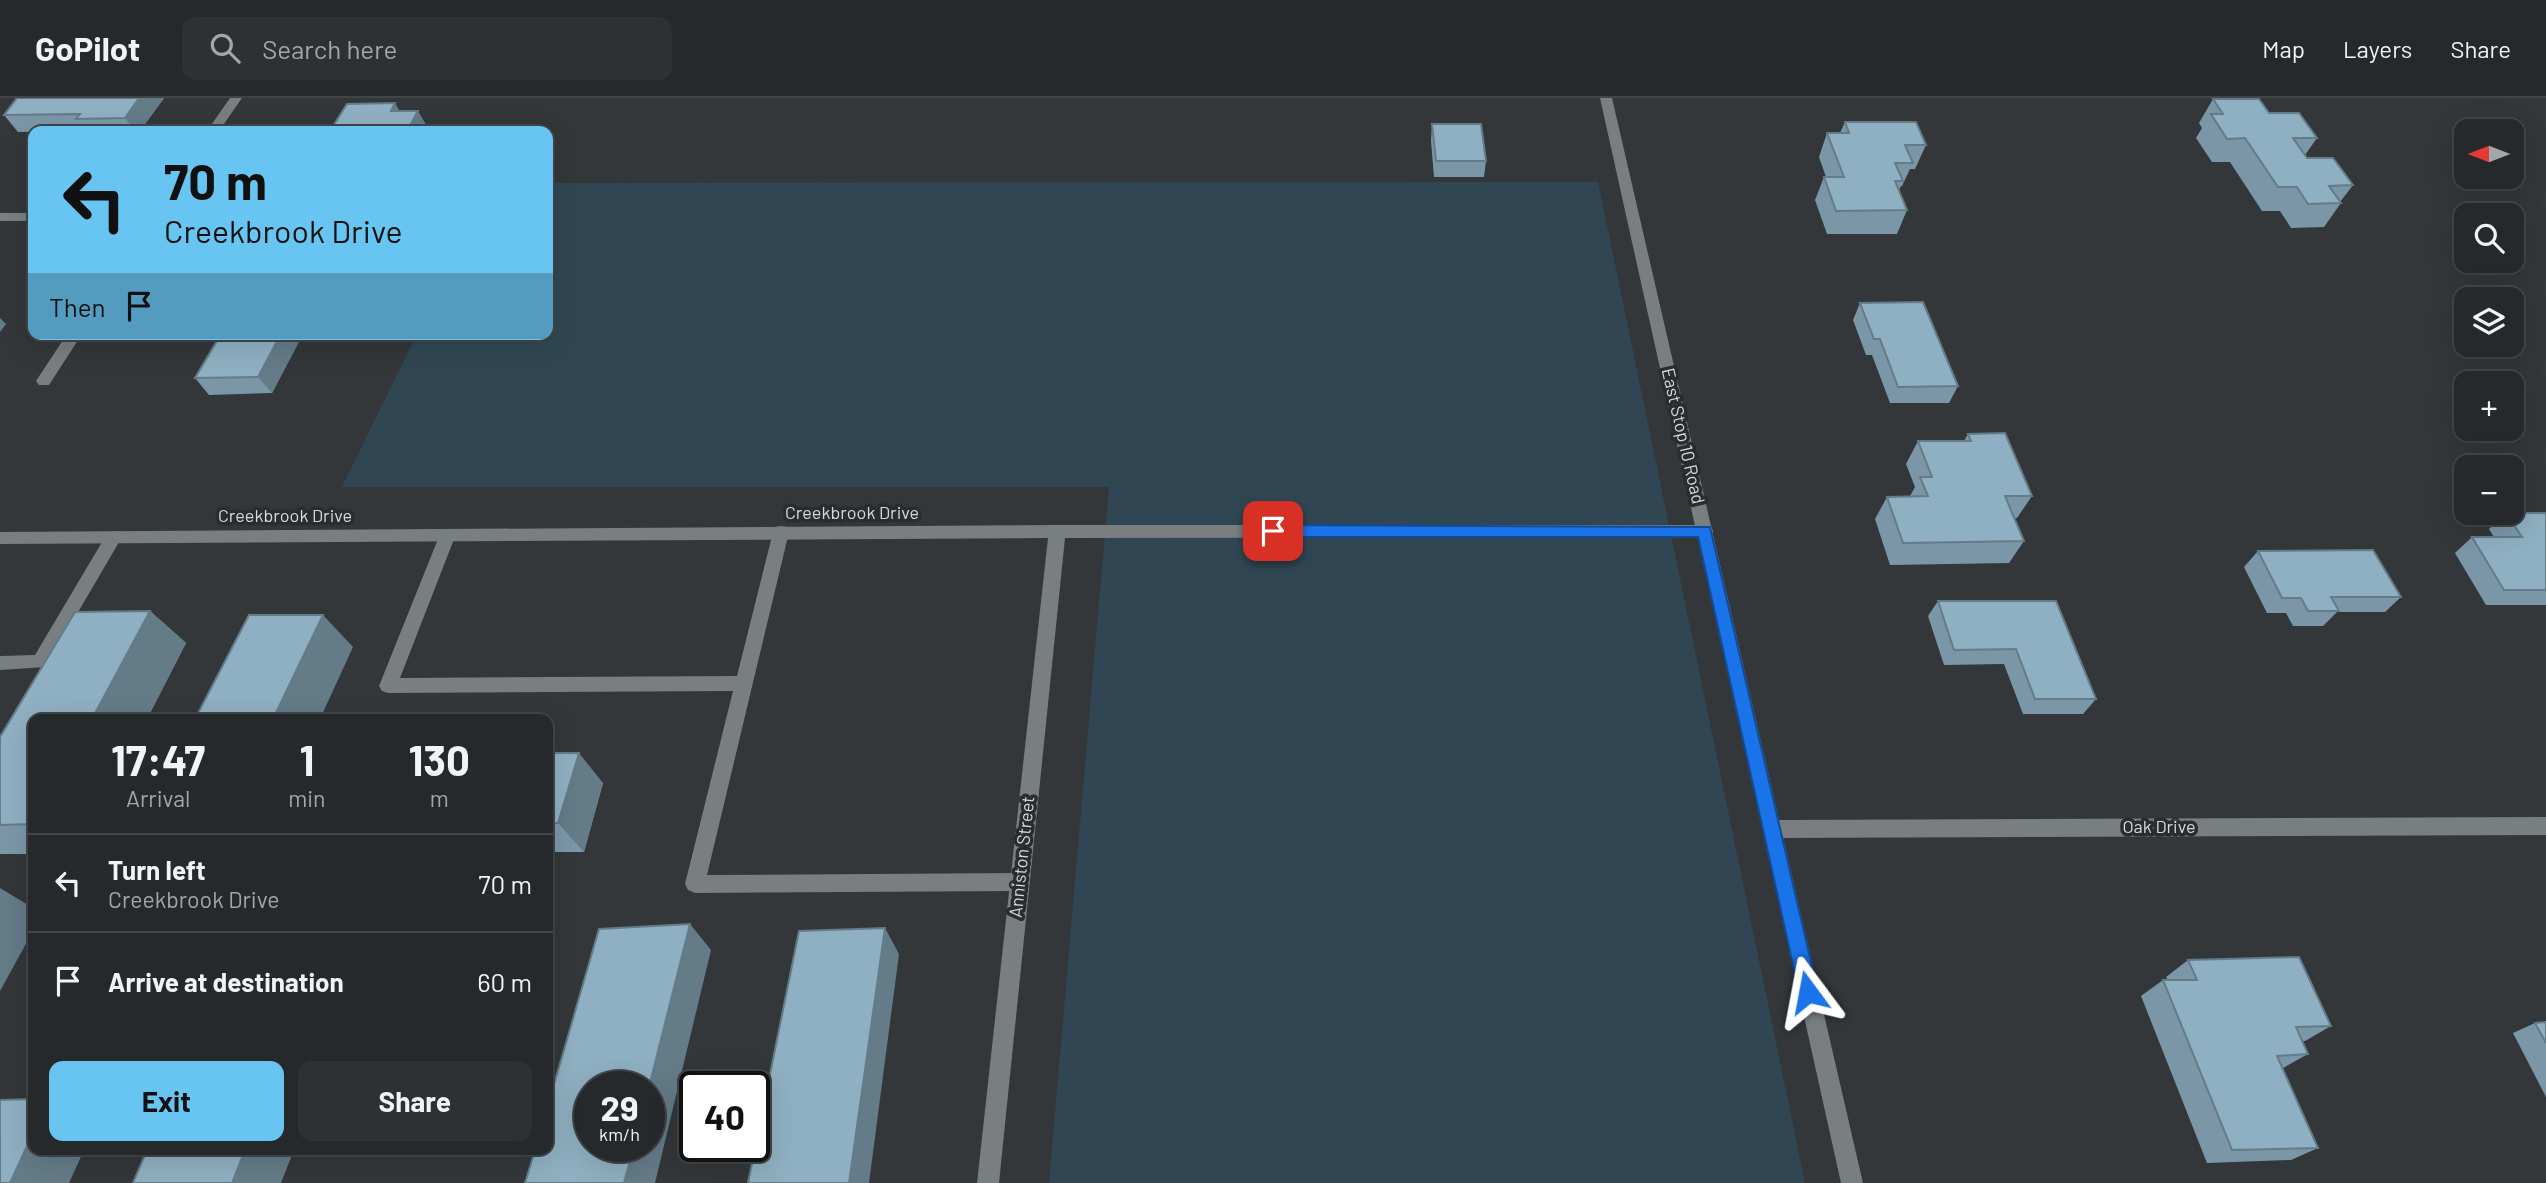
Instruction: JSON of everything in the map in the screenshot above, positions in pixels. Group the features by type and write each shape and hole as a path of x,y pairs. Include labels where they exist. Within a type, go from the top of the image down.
{"street":[{"path":"216,126 236,98"},
{"name":"East Stop 10 Road","path":"1606,98 1852,1183"},
{"path":"0,217 28,217"},
{"path":"44,381 71,340"},
{"name":"Anniston Street","path":"989,1183 1057,531"},
{"name":"Creekbrook Drive","path":"0,538 781,532 1705,531"},
{"path":"781,532 695,884 1020,882"},
{"path":"449,534 388,686 744,682"},
{"path":"0,663 40,663 114,537"},
{"name":"Oak Drive","path":"1772,829 2546,826"}],"shaded area":[{"path":"1598,182 1805,1183 1049,1183 1109,487 342,487 414,340 553,340 553,183"}],"building":[{"path":"17,98 139,98 125,118 76,119 80,114 4,115"},
{"path":"2213,99 2259,99 2269,113 2299,113 2317,138 2293,138 2307,158 2333,158 2353,185 2329,186 2341,203 2308,204 2297,187 2278,187 2245,138 2227,139 2211,114 2223,114"},
{"path":"395,103 391,111 418,111 410,126 333,126 347,104"},
{"path":"1845,122 1916,122 1926,145 1905,145 1913,163 1895,163 1903,181 1895,181 1907,210 1836,211 1824,177 1844,177 1827,133 1849,133"},
{"path":"1432,124 1481,124 1486,161 1436,161"},
{"path":"1923,302 1958,386 1898,387 1880,339 1874,339 1860,303"},
{"path":"217,340 278,340 258,377 195,378"},
{"path":"2005,433 2032,496 2005,496 2024,541 1903,543 1887,497 1928,496 1920,477 1932,477 1918,441 1971,441 1968,434"},
{"path":"2524,513 2546,513 2546,590 2504,590 2472,537 2522,537 2514,525 2524,525"},
{"path":"2373,550 2401,597 2331,597 2339,611 2308,611 2301,598 2282,598 2258,551"},
{"path":"1938,601 2056,601 2096,699 2035,699 2016,649 1954,650"},
{"path":"150,611 95,714 28,714 28,824 0,825 0,737 75,612"},
{"path":"249,615 323,615 275,714 198,714"},
{"path":"553,753 579,753 558,823 553,823"},
{"path":"690,924 653,1071 574,1071 574,1162 630,1162 624,1183 525,1183 533,1155 553,1155 553,1088 599,929"},
{"path":"885,928 849,1183 748,1183 752,1162 770,1162 770,1074 799,931"},
{"path":"2299,957 2331,1026 2296,1027 2308,1054 2277,1056 2318,1148 2232,1150 2163,980 2197,980 2188,960"},
{"path":"2546,1022 2546,1043 2535,1023"},
{"path":"28,1099 28,1144 10,1183 0,1183 0,1100"},
{"path":"145,1155 243,1155 232,1183 133,1183"}],"route":[{"path":"1273,531 1705,531 1808,992"}]}
